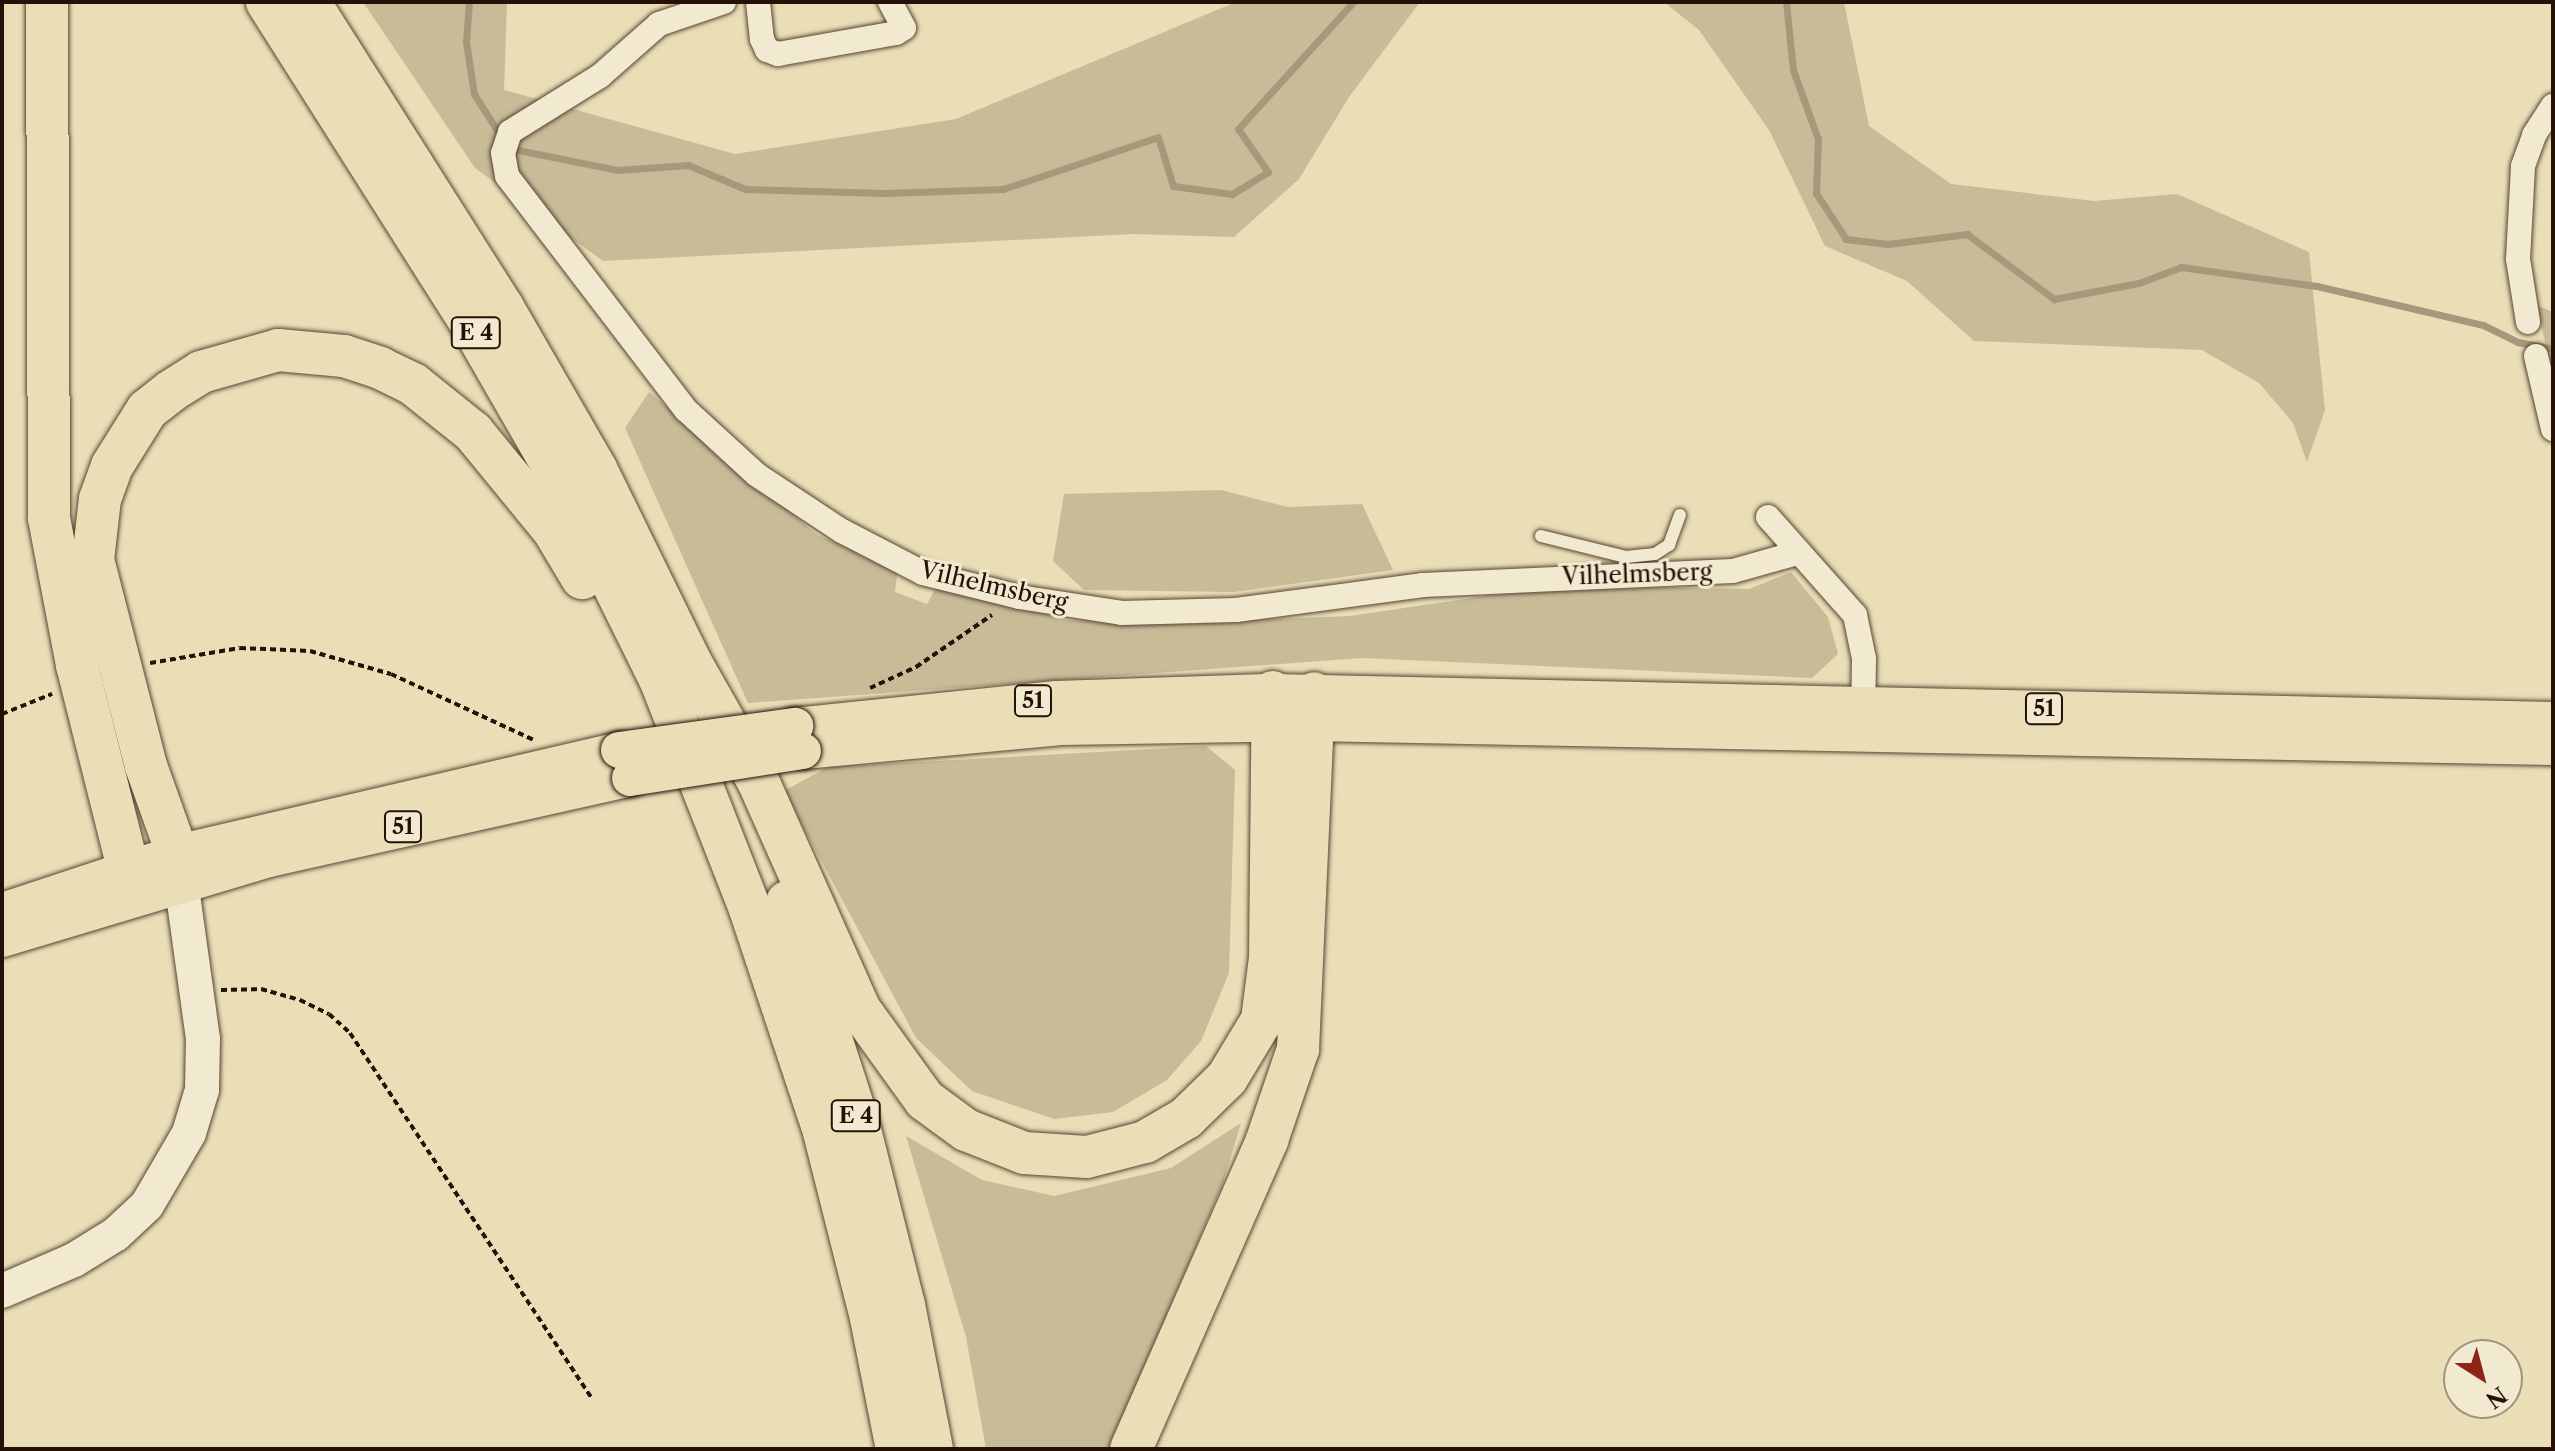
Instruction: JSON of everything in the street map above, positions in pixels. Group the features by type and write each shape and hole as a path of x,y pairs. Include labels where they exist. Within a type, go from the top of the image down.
{"highway":[{"path":"47,2 49,518 77,665 158,875"},
{"name":"E 4","path":"267,2 471,324 566,489 660,679 738,874 824,1132 871,1318 897,1449"},
{"name":"E 4","path":"309,2 503,308 596,469 691,663 784,893 858,1122 904,1305 932,1449"},
{"path":"158,875 146,766 93,560 100,499 128,439 147,410 201,372 278,350 344,356 413,384 444,405 508,470 584,582 738,874"},
{"path":"691,663 758,781 860,1010 886,1052 925,1100 966,1130 1024,1153 1087,1157 1145,1142 1186,1118 1227,1078 1262,1020 1293,708"},
{"path":"1131,1449 1267,1140 1298,1049 1293,708"}],"main road":[{"name":"51","path":"2,911 624,764 1057,699 1293,708 1863,719 2553,720"},
{"name":"51","path":"1863,719 2553,747"},
{"name":"51","path":"2,939 158,875"}],"street":[{"name":"Vilhelmsberg","path":"724,2 659,24 600,76 506,143 507,176 631,344 686,410 757,475 842,531 923,573 1014,595 1122,613 1236,610 1423,585 1733,571 1797,553"},
{"path":"758,2 762,39 767,50 778,54 896,33 904,28 890,2"},
{"path":"2528,322 2517,248 2523,166 2534,135 2553,106"},
{"path":"2536,356 2553,429"},
{"path":"1768,517 1855,615 1864,659 1863,719"},
{"path":"2,1291 74,1260 116,1234 147,1205 170,1173 202,1090 194,981 158,875"}],"lane":[{"path":"1541,536 1626,557 1655,554 1669,545 1680,515"}],"path":[{"path":"866,689 957,642 1014,595"},
{"path":"143,665 240,648 310,651 391,674 539,742"},
{"path":"3,714 58,691"},
{"path":"194,981 230,988 261,989 329,1014 350,1033 591,1397"}],"shaded area":[{"path":"363,2 507,2 504,90 735,154 956,119 1236,2 1420,2 1349,97 1299,179 1234,237 1133,234 603,261 475,168"},
{"path":"1664,2 1844,2 1869,126 1951,184 2094,201 2177,194 2309,252 2325,410 2307,462 2293,423 2259,383 2202,350 1974,341 1907,281 1825,246 1769,130 1699,30"},
{"path":"2538,306 2553,312 2553,386"},
{"path":"649,392 817,535 898,568 895,592 927,604 939,582 1064,620 1182,623 1350,616 1554,586 1749,589 1791,572 1828,617 1838,654 1812,678 1362,658 748,703 625,428"},
{"path":"1221,490 1288,507 1362,504 1393,570 1234,592 1084,590 1053,561 1064,494"},
{"path":"1206,746 1235,770 1229,973 1201,1041 1167,1080 1113,1112 1054,1119 972,1091 916,1038 784,791 828,767"},
{"path":"1241,1123 1223,1183 1110,1449 986,1449 966,1337 906,1136 982,1180 1054,1196 1171,1168"}],"waterway":[{"path":"469,2 466,42 474,94 502,138"},
{"path":"508,148 617,170 688,165 745,189 885,193 1003,189 1158,137 1173,186 1232,194 1268,172 1238,129 1353,2"},
{"path":"1786,2 1793,70 1818,139 1816,193 1846,239 1888,244 1967,234 2054,299 2139,283 2181,267 2317,286 2483,325 2518,342 2553,349"}]}
